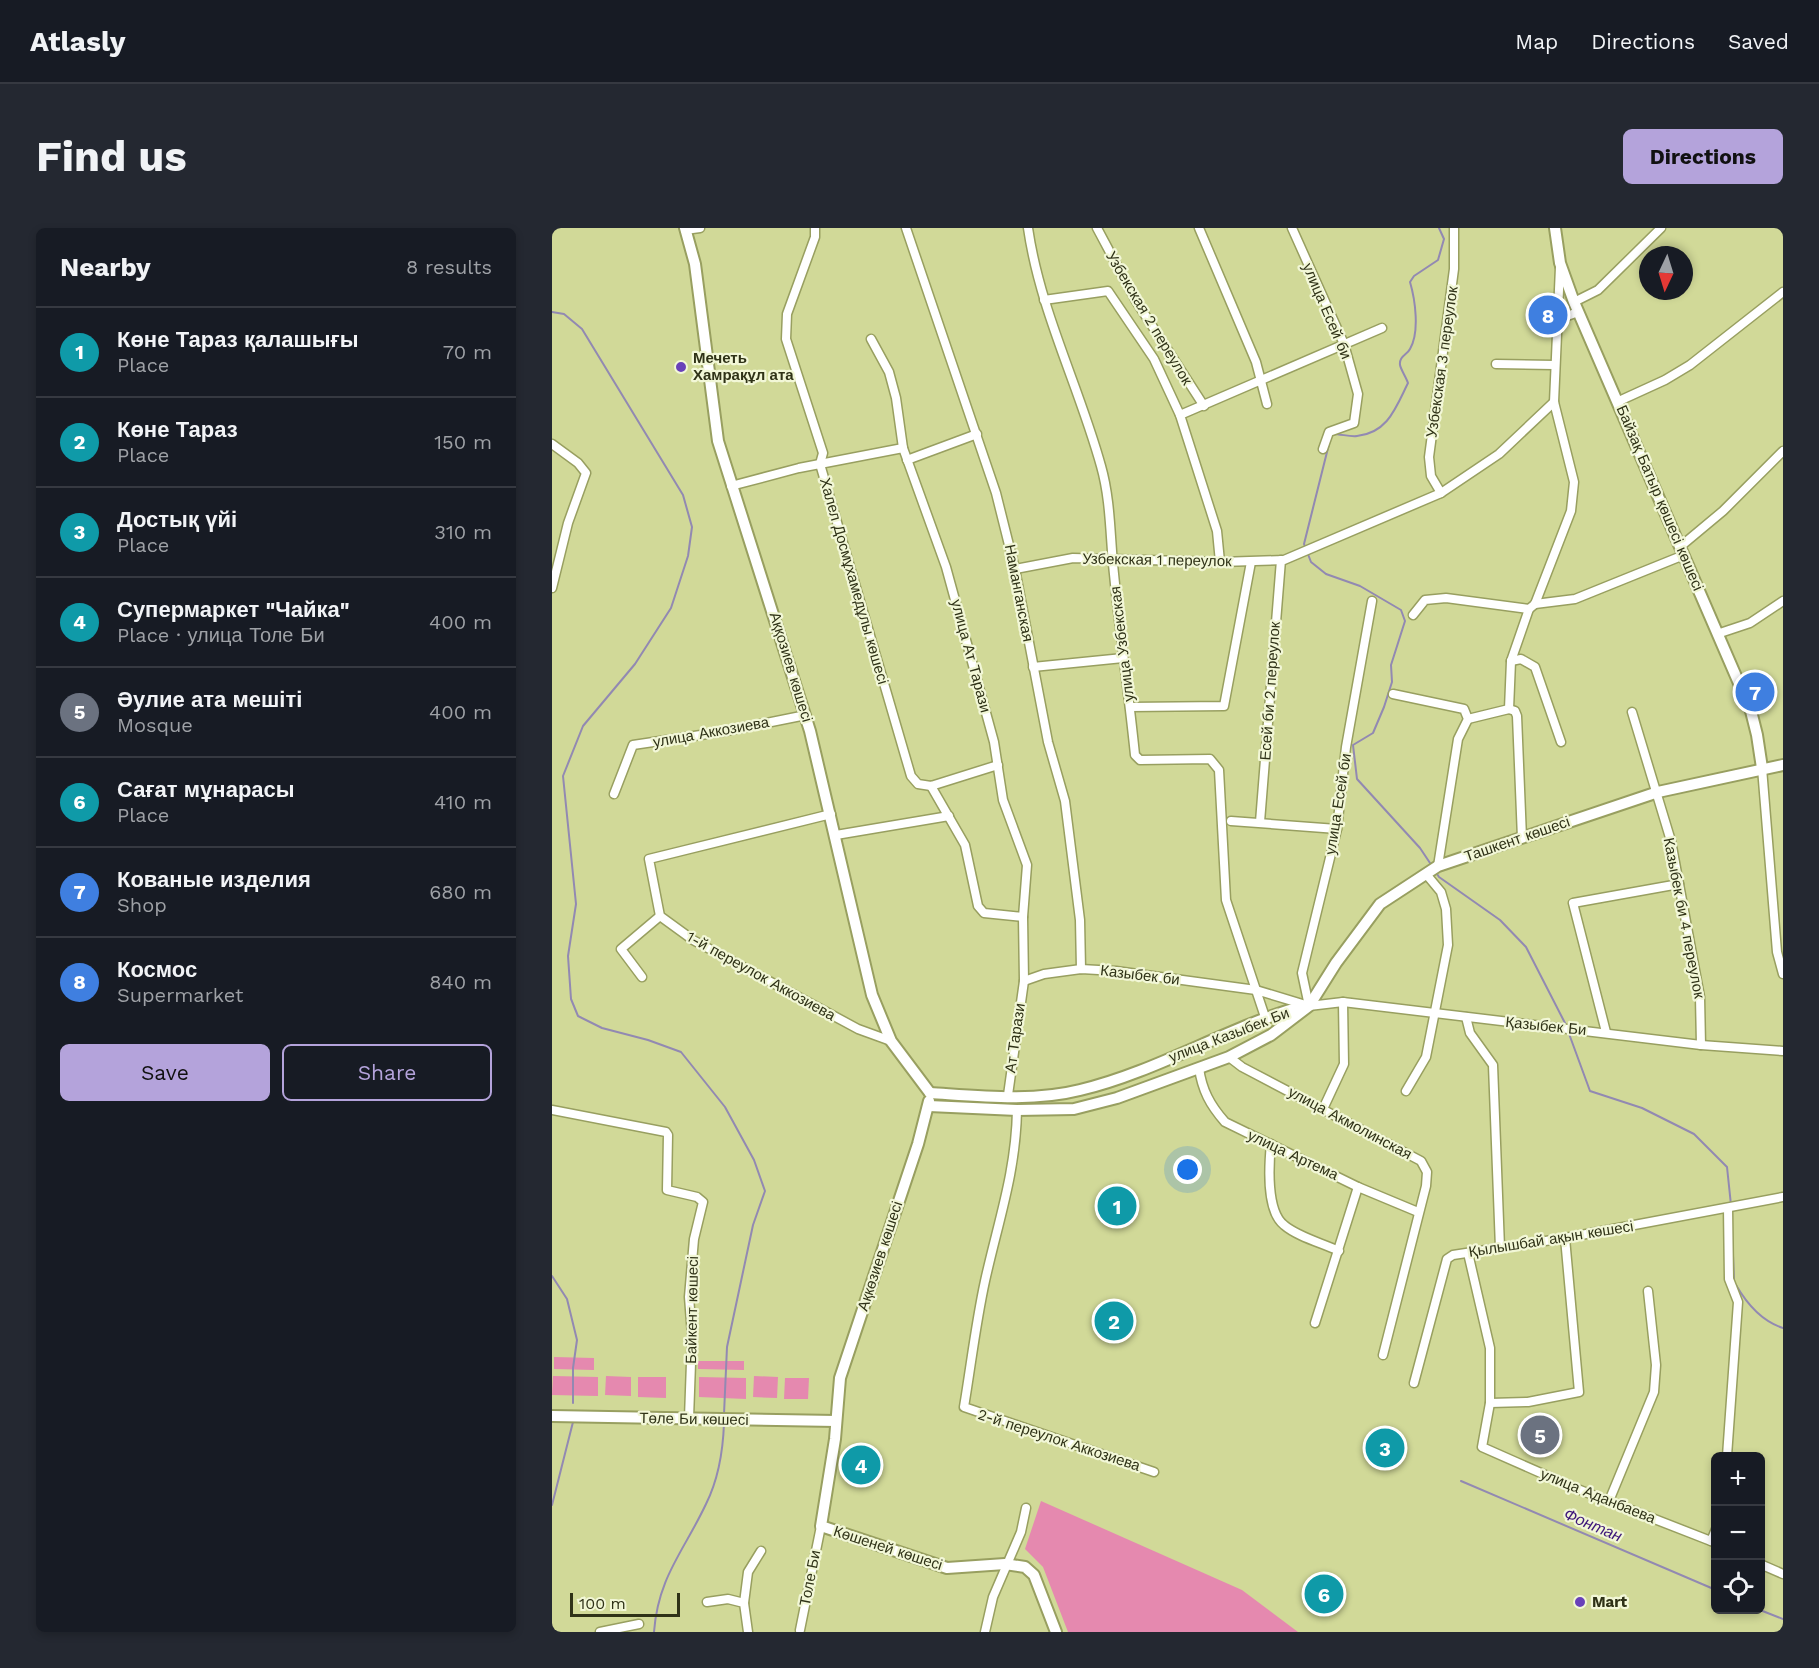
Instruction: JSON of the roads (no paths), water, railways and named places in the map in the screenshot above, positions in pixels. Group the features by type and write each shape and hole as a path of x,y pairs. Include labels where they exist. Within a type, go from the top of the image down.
{"main road":[{"name":"Байзақ Батыр қөшесі көшесі","path":"1555,228 1560,264 1576,307 1619,400 1751,711 1762,768"},
{"name":"Аққозиев көшесі","path":"685,229 695,264 718,441 806,715 831,814 862,961 878,1013 891,1041 930,1093"},
{"name":"Ташкент көшесі","path":"1309,1006 1336,963 1380,904 1438,866 1658,792 1783,765"},
{"name":"улица Казыбек Би","path":"930,1093 1008,1095 1079,1090 1119,1078 1266,1020 1309,1006"},
{"name":"улица Казыбек Би","path":"929,1106 1017,1110 1074,1109 1125,1095 1229,1058 1272,1035 1309,1006"},
{"path":"1119,1078 1125,1095"},
{"name":"Ақкөзиев көшесі","path":"821,1526 840,1378 929,1106 930,1093"},
{"name":"Төле Би көшесі","path":"552,1416 836,1421"},
{"name":"Көшеней көшесі","path":"821,1526 947,1568 1005,1564 1025,1568 1034,1575 1056,1632"}],"street":[{"path":"685,229 700,228"},
{"name":"Халел Досмұхамедұлы көшесі","path":"815,228 815,237 787,314 786,339 823,453 820,464 911,776 918,784 931,786"},
{"name":"Наманганская","path":"906,228 996,493 1015,569 1048,742 1065,801 1080,920 1081,969"},
{"name":"улица Узбекская","path":"1028,228 1033,265 1101,467 1109,510 1123,658 1136,755 1140,760 1210,759 1219,770 1226,900 1256,990"},
{"name":"Узбекская 2 переулок","path":"1097,228 1136,301 1204,406"},
{"path":"1199,228 1256,362 1267,404"},
{"name":"улица Есей би","path":"1292,228 1344,344 1358,394 1354,423 1329,432 1323,449"},
{"name":"Узбекская 3 переулок","path":"1442,493 1431,476 1429,457 1454,269 1454,228"},
{"path":"1559,319 1598,290 1661,228"},
{"path":"1509,709 1511,661 1570,511 1574,482 1554,402 1560,264"},
{"name":"Узбекская 2 переулок","path":"1044,300 1108,291 1154,359 1180,415 1217,531 1220,562"},
{"path":"1619,400 1665,380 1690,364 1783,292"},
{"path":"1180,415 1382,328"},
{"name":"улица Ат Тарази","path":"872,339 889,372 896,398 903,448 946,567 994,742 1003,800 1027,865 1023,917 1024,981"},
{"path":"1496,364 1554,365"},
{"path":"1442,493 1499,454 1554,402"},
{"path":"907,460 977,434"},
{"path":"552,444 578,463 586,473 568,523 552,588"},
{"path":"731,486 820,464 903,448"},
{"path":"1413,615 1425,600 1446,598 1532,607 1575,599 1683,551 1783,451"},
{"name":"Узбекская 1 переулок","path":"1015,569 1073,558 1220,562 1281,560 1442,493"},
{"name":"Есей би 2 переулок","path":"1260,822 1281,560"},
{"path":"1130,707 1224,706 1251,562"},
{"path":"1717,634 1750,623 1783,601"},
{"name":"улица Есей би","path":"1309,1006 1302,973 1337,830 1346,747 1372,602"},
{"path":"1033,667 1123,658"},
{"path":"1511,661 1521,659 1535,668 1561,742"},
{"path":"1393,694 1464,709 1468,719 1458,739 1438,866"},
{"path":"1468,719 1509,709 1515,711 1522,838"},
{"path":"1632,712 1658,792"},
{"name":"улица Аккозиева","path":"614,794 633,745 721,732 806,715"},
{"path":"998,765 931,786 965,845 978,906 984,913 1023,917"},
{"path":"1762,768 1783,974"},
{"name":"Казыбек би 4 переулок","path":"1658,792 1679,884 1700,997 1701,1045"},
{"path":"642,977 621,949 660,916 649,859 831,814"},
{"path":"836,836 949,816"},
{"path":"1232,821 1337,830"},
{"path":"1406,1091 1426,1058 1448,945 1446,909 1441,892 1426,874"},
{"path":"1606,1032 1573,903 1679,884"},
{"name":"1-й переулок Аккозиева","path":"660,916 693,940 858,1029 891,1041"},
{"name":"Казыбек би","path":"1024,981 1044,974 1081,969 1116,971 1256,990 1309,1006"},
{"name":"Ат Тарази","path":"1008,1095 1024,981"},
{"path":"1256,990 1266,1020"},
{"path":"1323,1108 1344,1064 1343,1002"},
{"name":"Қазыбек Би","path":"1309,1006 1343,1002 1701,1045 1783,1051"},
{"path":"1466,1017 1470,1033 1493,1065 1500,1248"},
{"name":"улица Акмолинская","path":"1229,1058 1421,1161 1428,1172 1383,1355"},
{"name":"улица Артема","path":"1199,1068 1202,1087 1215,1111 1235,1128 1358,1187 1418,1212"},
{"name":"Байкент көшесі","path":"552,1110 666,1132 668,1135 666,1190 697,1197 703,1202 694,1239 689,1297 692,1335 689,1418"},
{"name":"2-й переулок Аккозиева","path":"1017,1110 1016,1148 1012,1171 985,1281 964,1407 1154,1472"},
{"path":"1271,1144 1268,1172 1280,1220 1288,1227 1339,1251"},
{"path":"1315,1323 1358,1187"},
{"name":"Қылышбай ақын көшесі","path":"1414,1383 1447,1259 1468,1252 1564,1238 1783,1197"},
{"path":"1727,1452 1738,1302 1729,1279 1728,1208"},
{"path":"1468,1252 1490,1348 1490,1403 1528,1402 1579,1392 1564,1238"},
{"path":"1609,1501 1654,1392 1656,1365 1648,1291"},
{"name":"улица Аданбаева","path":"1490,1403 1482,1447 1511,1462 1711,1541"},
{"path":"985,1632 993,1597 1005,1564 1021,1532 1026,1508"},
{"name":"Толе Би","path":"799,1631 821,1526"},
{"path":"748,1632 744,1603 748,1572 761,1551"},
{"path":"1765,1566 1783,1574"},
{"path":"707,1602 728,1599 744,1603"},
{"path":"600,1632 639,1624"}],"waterway":[{"path":"1333,434 1351,436 1368,434 1384,424 1399,401 1408,383 1400,362 1410,349 1416,325 1414,297 1410,282 1414,276 1438,260 1444,239 1439,228"},
{"path":"552,312 564,314 582,329 683,495 692,527 688,556 671,608 635,664 583,726 563,776 576,904 568,956 571,999 578,1016 602,1028 648,1040 681,1052 725,1107 754,1160 765,1191 753,1225 727,1347 724,1414"},
{"path":"1329,444 1304,544 1311,562 1326,574 1360,586 1401,610 1405,621 1391,665 1392,682 1384,707 1373,733 1353,745 1357,779 1420,848 1432,866"},
{"path":"1435,871 1439,877 1500,920 1526,947 1566,1025"},
{"path":"1568,1031 1590,1091 1642,1108 1694,1134 1727,1167 1731,1205"},
{"path":"1733,1255 1734,1280"},
{"path":"552,1276 567,1299 577,1340 573,1368 573,1403"},
{"path":"1736,1285 1755,1311 1768,1321 1783,1328"},
{"path":"552,1505 573,1422"},
{"path":"654,1632 656,1613 666,1580 698,1521 714,1484 721,1455 724,1423"},
{"name":"Фонтан","path":"1461,1481 1711,1588"},
{"name":"Фонтан","path":"1765,1612 1783,1619"}],"place":[{"name":"Космос","path":"1548,315"},
{"name":"Мечеть Хамрақұл ата","path":"681,367"},
{"name":"Кованые изделия","path":"1755,692"},
{"name":"Көне Тараз қалашығы","path":"1117,1206"},
{"name":"Көне Тараз","path":"1114,1321"},
{"name":"Әулие ата мешіті","path":"1540,1435"},
{"name":"Достық үйі","path":"1385,1448"},
{"name":"Супермаркет \"Чайка\"","path":"861,1465"},
{"name":"Сағат мұнарасы","path":"1324,1594"},
{"name":"Mart","path":"1580,1602"}]}
